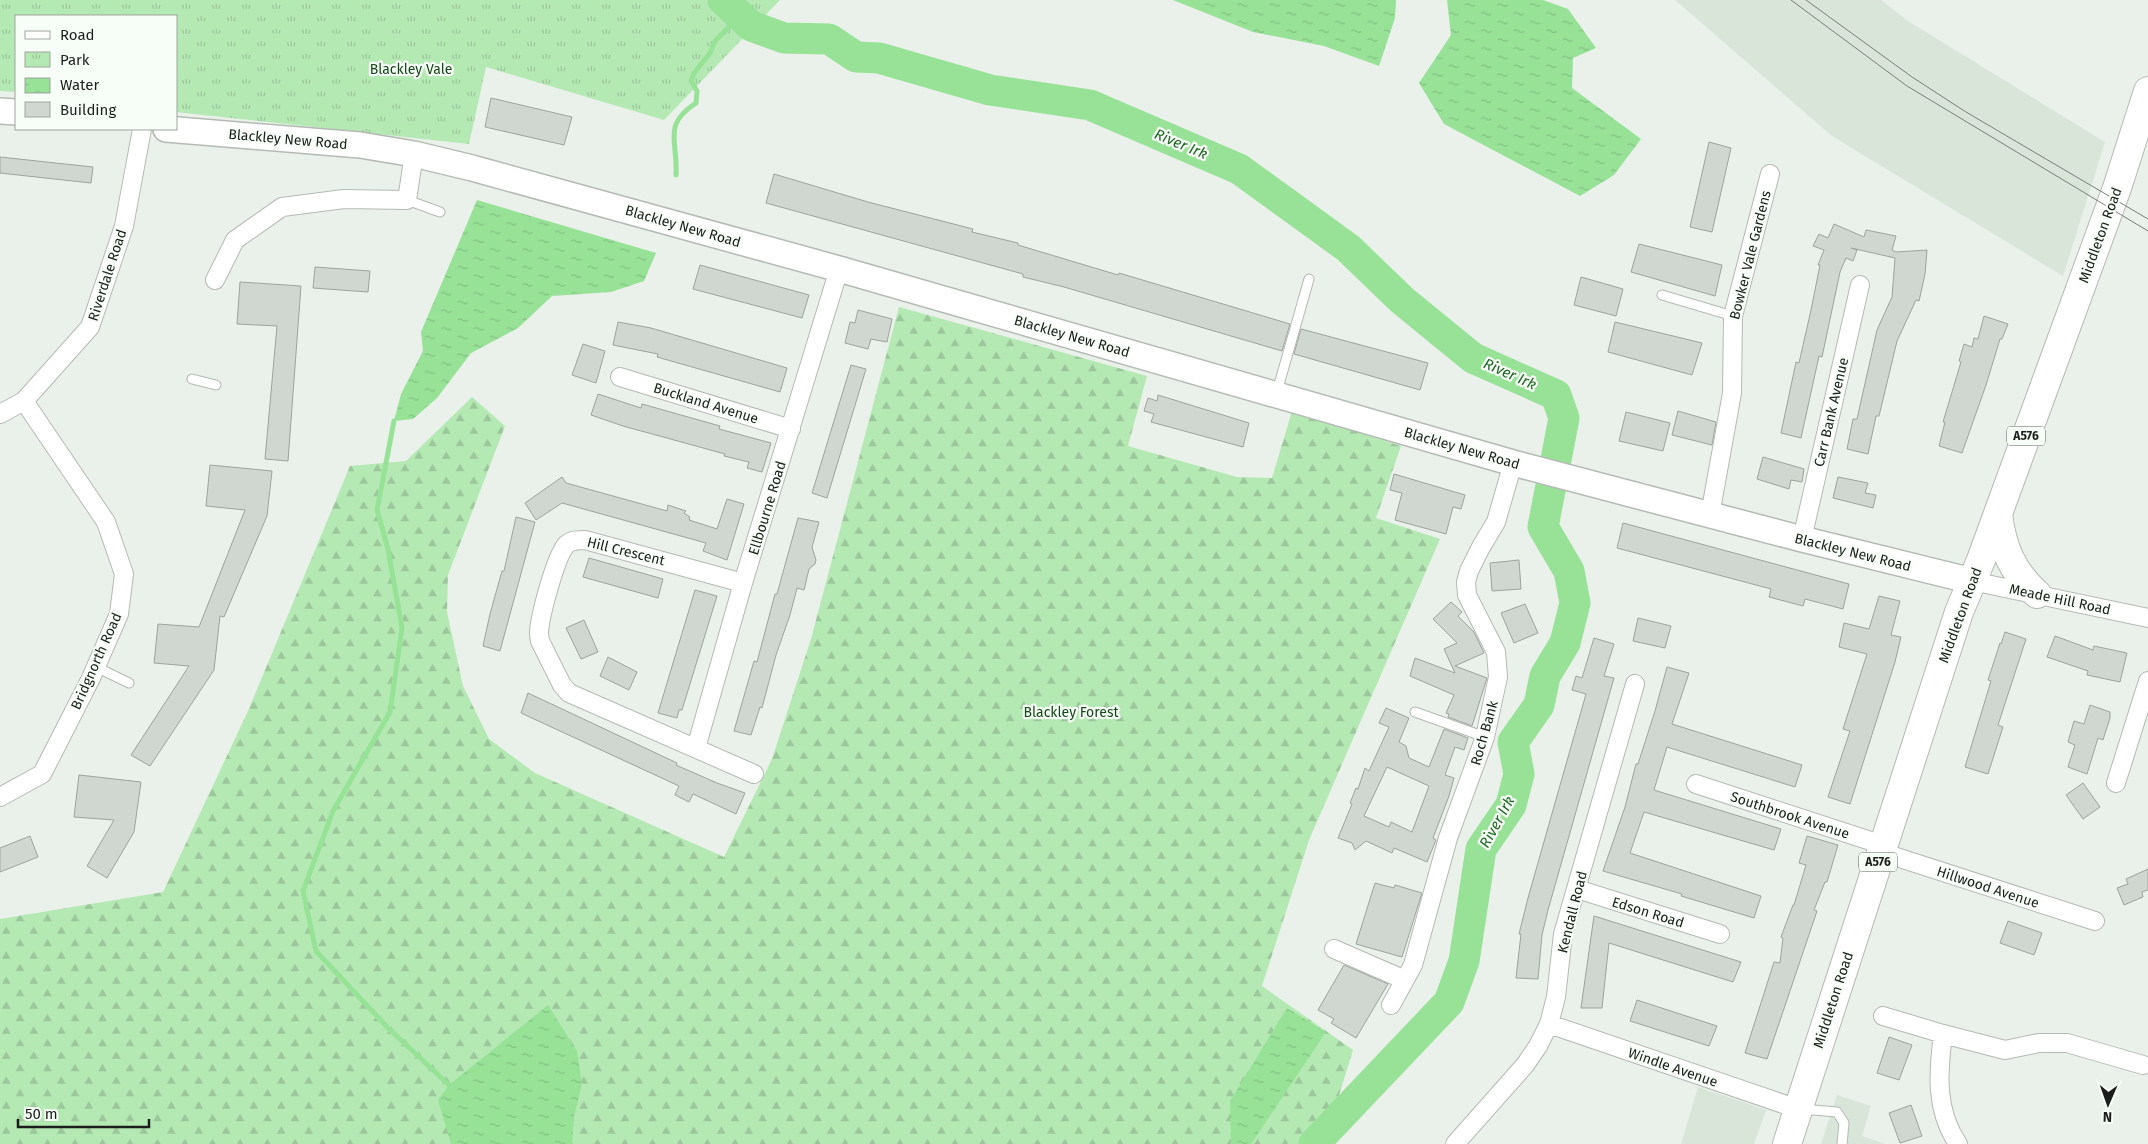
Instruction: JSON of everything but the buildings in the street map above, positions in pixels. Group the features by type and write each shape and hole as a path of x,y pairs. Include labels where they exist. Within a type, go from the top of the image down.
{"highway":[{"name":"Middleton Road","path":"1787,1144 1959,612 1998,513 2114,197 2148,91"},
{"path":"1998,513 2000,532 2011,564 2018,575 2036,594"}],"street":[{"path":"0,111 15,112"},
{"name":"Riverdale Road","path":"0,414 24,401 90,327 124,226 142,130"},
{"name":"Blackley New Road","path":"177,130 360,146 414,154 574,195 839,269 1513,463 1802,539 1972,581"},
{"path":"215,280 235,240 282,207 344,199 407,200 414,154"},
{"name":"Bowker Vale Gardens","path":"1710,515 1732,392 1733,316 1770,174"},
{"name":"Ellbourne Road","path":"696,748 743,583 839,269"},
{"name":"Carr Bank Avenue","path":"1802,539 1860,285"},
{"name":"Buckland Avenue","path":"620,377 791,429"},
{"name":"Bridgnorth Road","path":"0,797 42,774 96,667 119,614 124,574 106,522 24,401"},
{"name":"Roch Bank","path":"1391,1005 1413,965 1448,838 1485,737 1498,677 1496,652 1467,595 1466,582 1481,547 1496,522 1513,463"},
{"name":"Hill Crescent","path":"743,583 585,540 575,540 567,544 557,560 539,634 540,641 562,685 570,693 754,774"},
{"name":"Meade Hill Road","path":"1972,581 2148,618"},
{"path":"2116,783 2148,681"},
{"name":"Kendall Road","path":"1460,1143 1525,1065 1538,1046 1549,1024 1556,997 1563,934 1634,684"},
{"name":"Southbrook Avenue","path":"1696,784 1882,848"},
{"name":"Hillwood Avenue","path":"1882,848 2095,921"},
{"name":"Edson Road","path":"1576,889 1720,934"},
{"path":"1334,949 1405,980"},
{"path":"1883,1016 2005,1050 2039,1044 2067,1043 2143,1065"},
{"name":"Windle Avenue","path":"1549,1024 1798,1109"},
{"path":"1943,1034 1938,1071 1940,1097 1952,1135 1958,1144"}],"lane":[{"path":"407,200 440,212"},
{"path":"1276,395 1309,279"},
{"path":"1662,296 1733,316"},
{"path":"192,378 216,385"},
{"path":"96,667 130,683"},
{"path":"1415,712 1485,737"},
{"path":"1798,1109 1837,1112 1844,1123 1842,1144"}],"shaded area":[{"path":"1675,0 1881,0 1908,21 2105,142 2063,276 1832,136"},
{"path":"1698,1087 1766,1110 1754,1144 1681,1144"},
{"path":"1837,1095 1871,1106 1862,1136 1885,1144 1821,1144"}],"green space":[{"name":"Blackley Vale","path":"0,0 780,0 664,120 486,67 469,144 178,112 178,15 15,15 15,92 0,91"},
{"name":"Blackley Forest","path":"899,307 1147,376 1128,446 1237,477 1272,478 1292,411 1401,446 1376,518 1440,539 1309,840 1262,986 1353,1050 1336,1105 1301,1144 0,1144 0,919 163,892 248,711 350,466 406,461 472,397 505,426 448,575 447,612 463,686 489,739 535,773 724,857 772,759 811,639"}],"water":[{"path":"1173,0 1396,0 1395,18 1379,66 1324,46 1253,32"},
{"path":"1447,0 1543,0 1568,9 1596,48 1573,58 1572,88 1641,139 1614,175 1580,196 1444,124 1419,83 1451,35"},
{"path":"477,200 656,253 644,281 611,292 552,296 518,328 471,353 437,398 413,419 394,421 401,394 423,351 421,332"},
{"path":"548,1005 577,1051 582,1083 574,1117 572,1144 451,1144 438,1100 449,1085"},
{"path":"1287,1008 1326,1032 1251,1144 1231,1144 1230,1101"}],"waterway":[{"name":"River Irk","path":"723,0 751,26 784,38 829,39 856,57 879,58 990,90 1090,105 1239,169 1348,248 1402,300 1473,358 1556,395 1564,418 1543,527 1569,571 1575,603 1565,643 1545,676 1539,705 1513,742 1519,774 1511,805 1481,849 1464,961 1449,1002 1314,1144"},
{"path":"676,175 675,126 685,111 696,103 697,91 691,81 694,73 710,53 715,41 740,16"},
{"path":"394,421 377,510 388,549 402,628 390,712 333,811 303,891 316,951 388,1028 449,1085"}],"tram line":[{"path":"1791,0 1907,86 2148,231"},
{"path":"1806,0 1912,77 1966,112 2148,219"}]}
